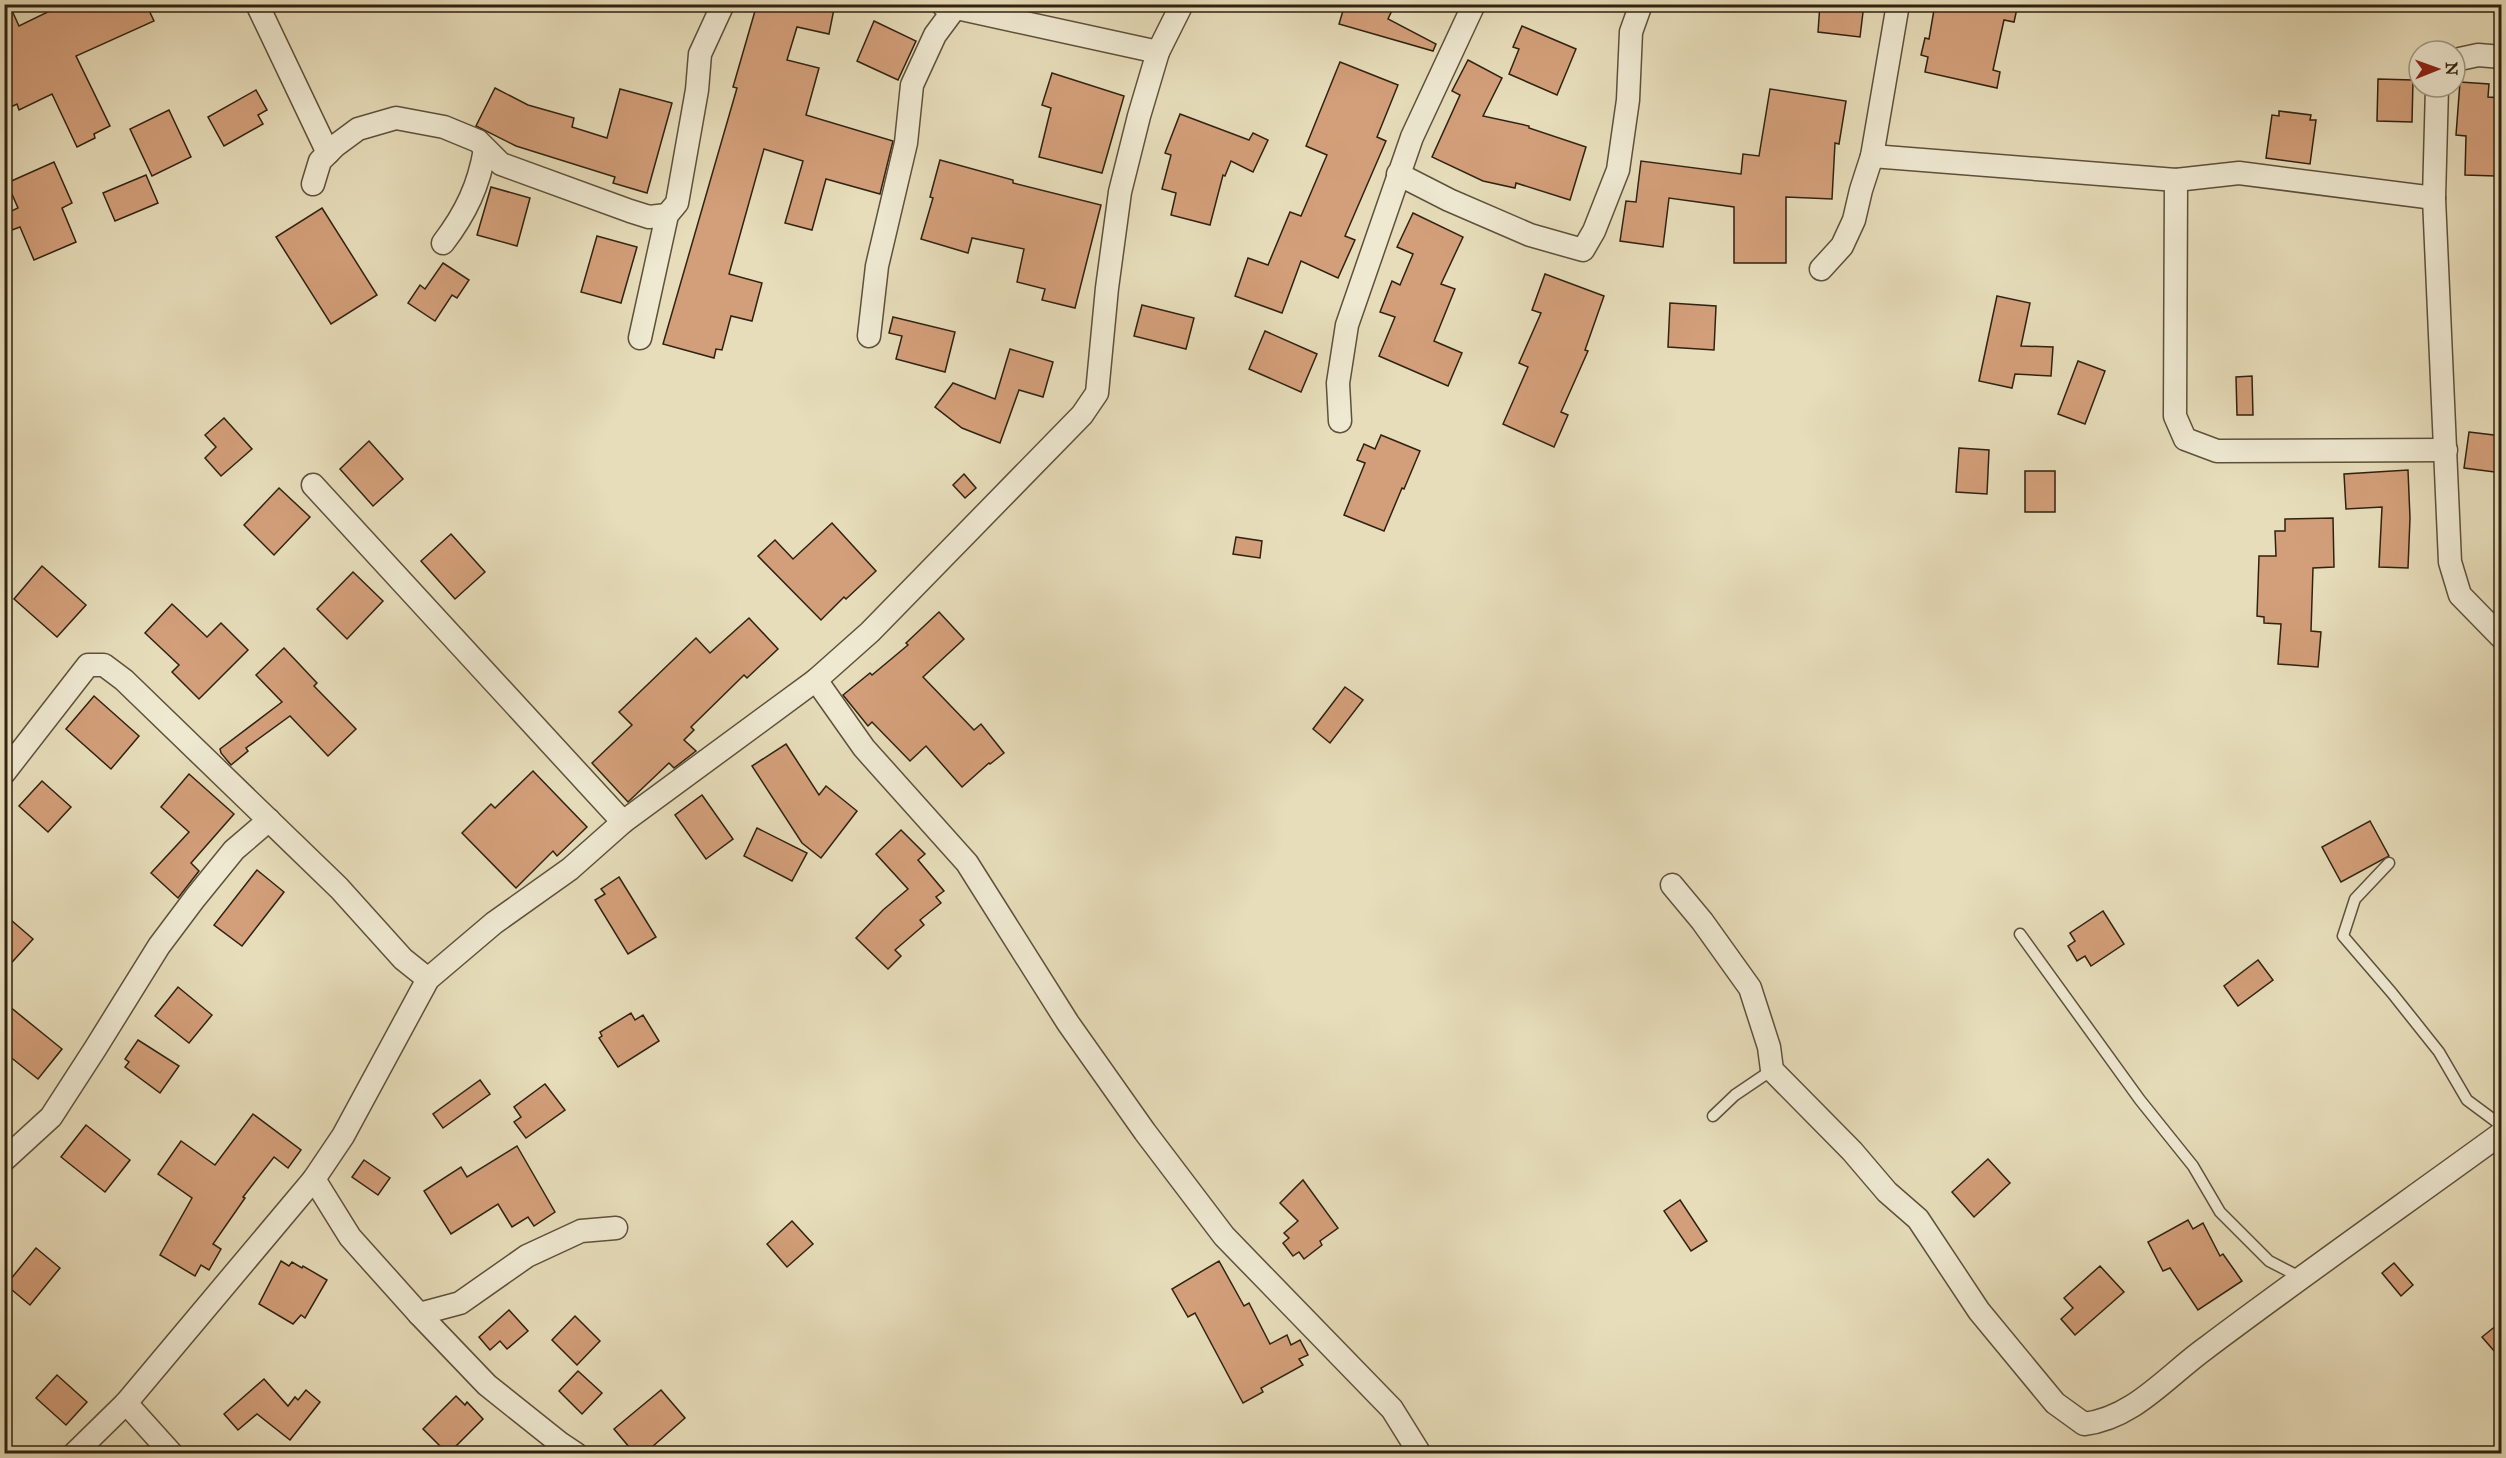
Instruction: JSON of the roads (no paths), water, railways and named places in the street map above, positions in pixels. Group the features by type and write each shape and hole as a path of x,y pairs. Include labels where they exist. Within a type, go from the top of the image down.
{"street":[{"path":"257,4 328,153"},
{"path":"640,338 667,215 677,203 697,90 700,54 723,4"},
{"path":"74,1454 126,1403 314,1179 343,1136 428,979 494,923 570,869 623,822 816,680 870,632 1082,416 1097,393 1107,288 1120,192 1158,52 1182,4"},
{"path":"1340,421 1338,383 1347,325 1412,136 1474,4"},
{"path":"1398,174 1449,200 1530,235 1583,250 1594,231 1618,170 1628,100 1631,32 1641,4"},
{"path":"1821,269 1842,246 1854,220 1872,156 1898,4"},
{"path":"868,336 877,266 906,143 912,85 934,35 952,6 1158,52"},
{"path":"2467,57 2478,55 2502,57"},
{"path":"2437,99 2434,198 2450,562 2460,596 2502,638"},
{"path":"313,183 320,161 358,129 396,118 444,127 477,141 501,164 512,168 649,217 667,215"},
{"path":"443,243 465,213 482,170 485,148"},
{"path":"1872,156 2176,180 2239,173 2434,198"},
{"path":"2176,180 2175,416 2185,439 2217,451 2446,450"},
{"path":"313,485 623,822"},
{"path":"4,773 88,665 104,665 124,680 269,820 339,888 403,959 428,979"},
{"path":"816,680 864,748 967,863 1068,1023 1145,1132 1224,1236 1392,1409 1420,1454"},
{"path":"4,1160 51,1117 159,946 234,850 269,820"},
{"path":"1672,885 1702,921 1750,988 1769,1047 1772,1070 1852,1151 1887,1192 1918,1219 1979,1311 2055,1403 2084,1424 2101,1422 2135,1406 2204,1348 2502,1133"},
{"path":"314,1179 351,1237 419,1314 487,1385 576,1454"},
{"path":"419,1314 459,1302 527,1256 581,1231 616,1228"},
{"path":"126,1403 172,1454"}],"lane":[{"path":"2389,862 2355,899 2343,936 2439,1052 2467,1100 2502,1126"},
{"path":"2020,934 2140,1100 2193,1166 2220,1212 2269,1261 2302,1278"},
{"path":"1713,1116 1735,1095 1772,1070"}]}
